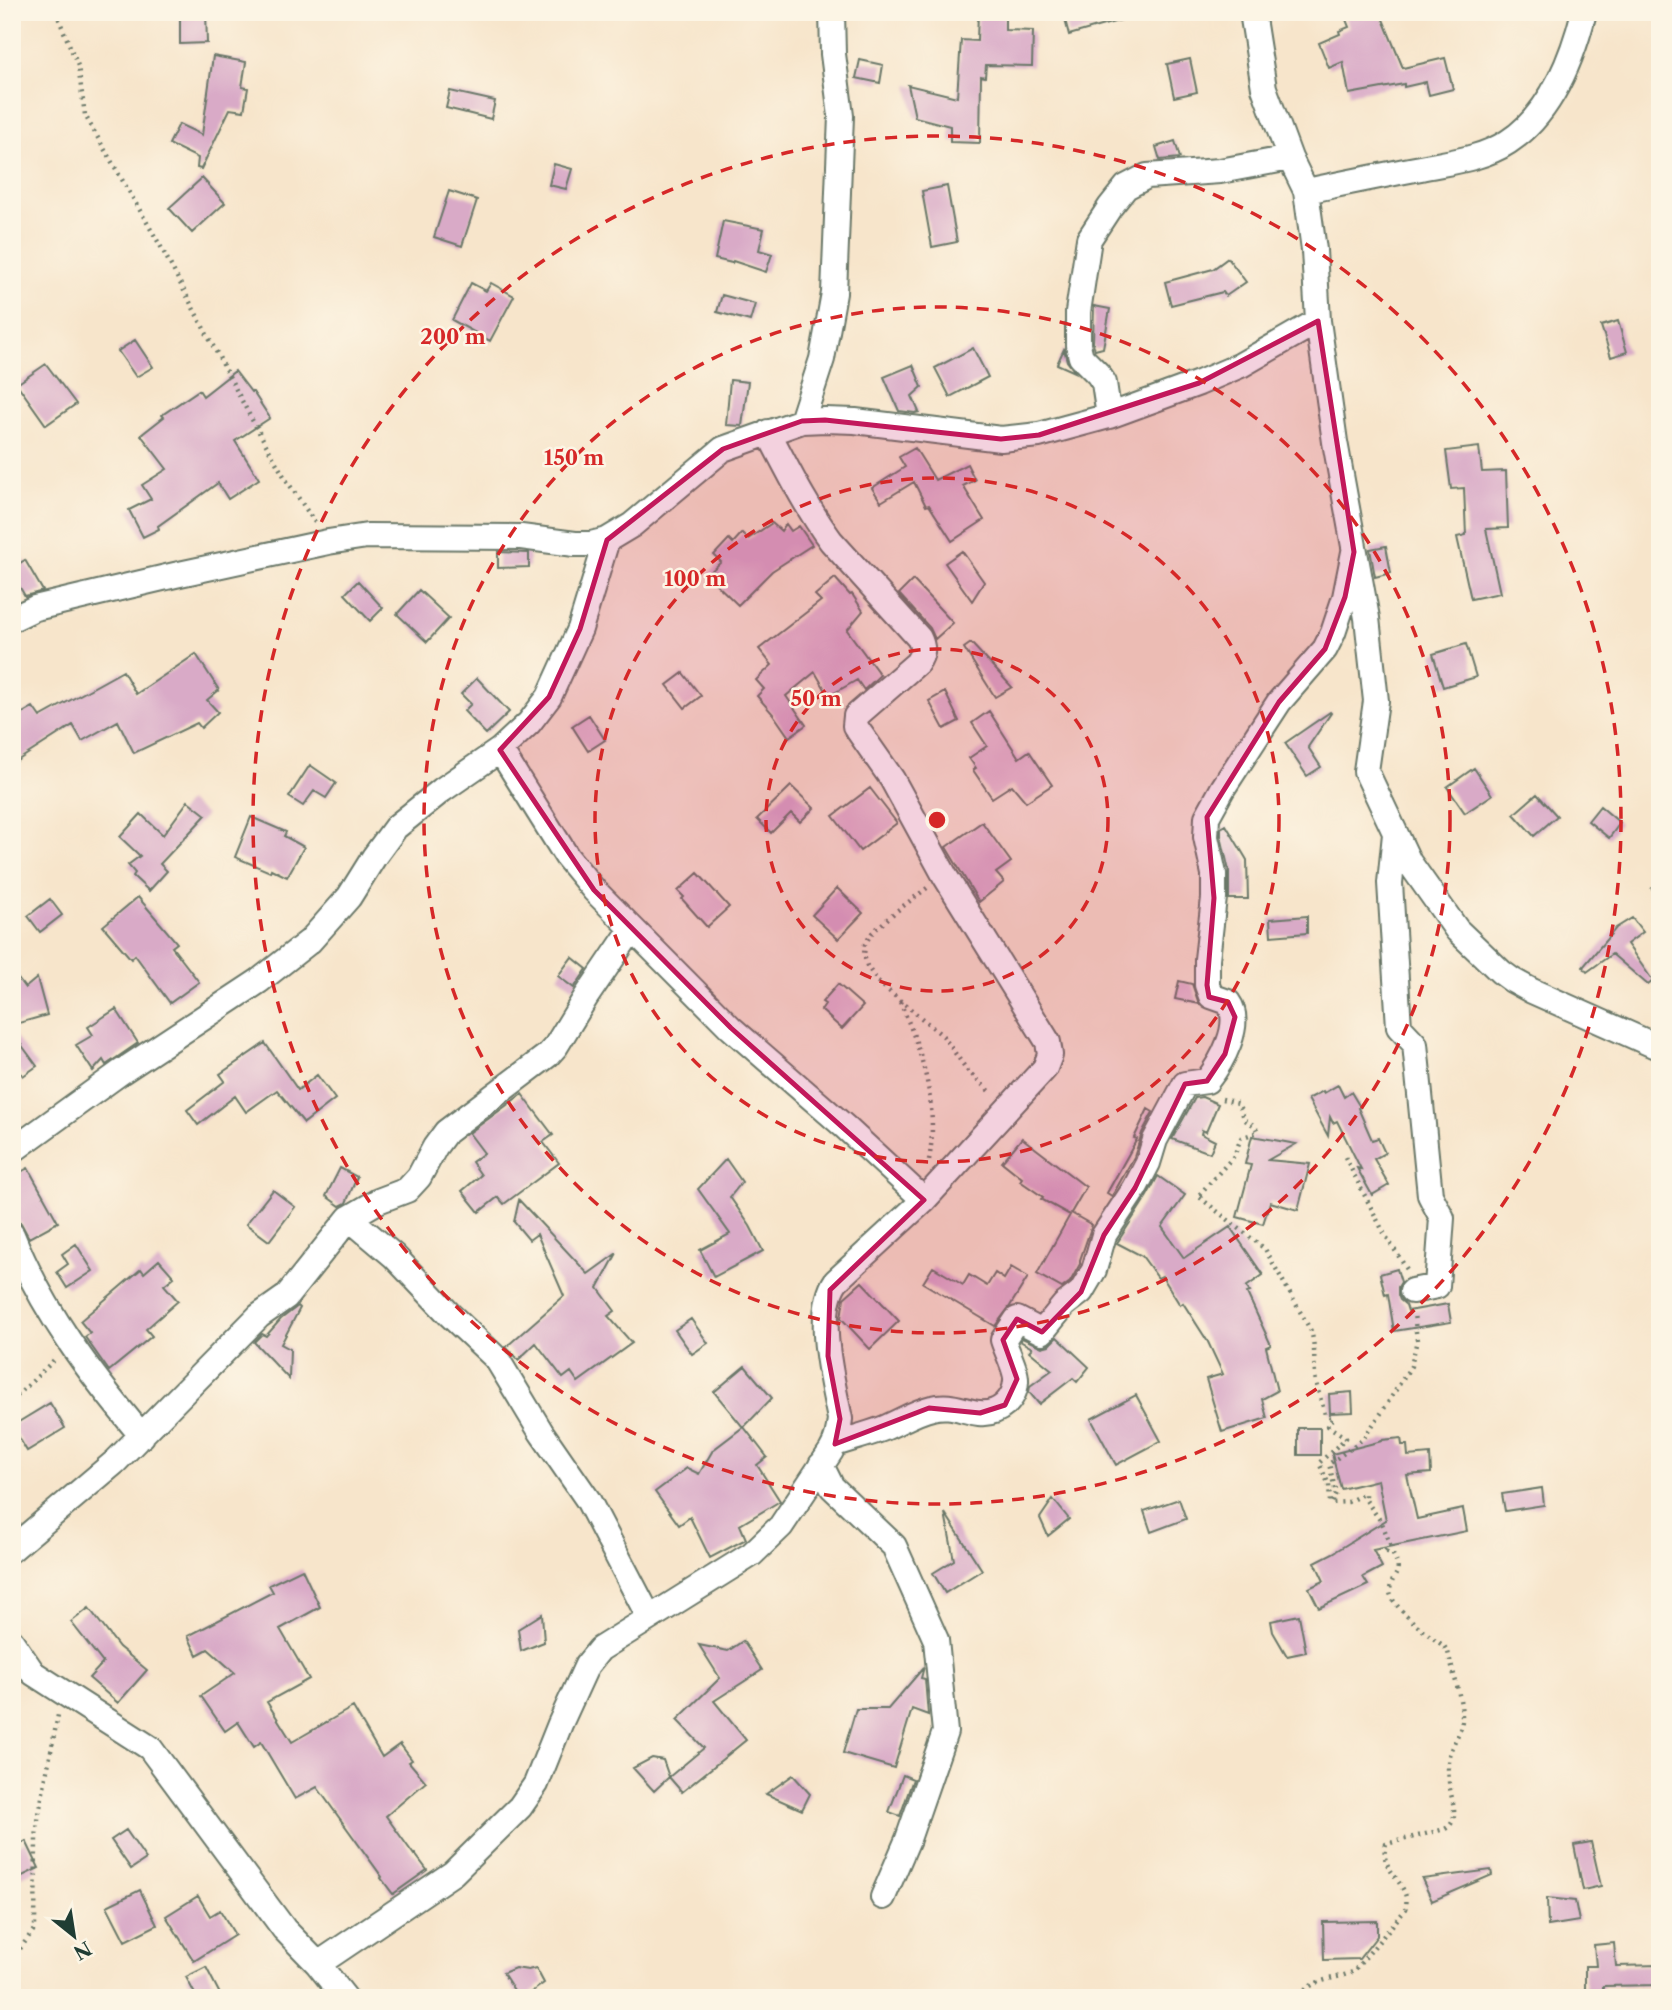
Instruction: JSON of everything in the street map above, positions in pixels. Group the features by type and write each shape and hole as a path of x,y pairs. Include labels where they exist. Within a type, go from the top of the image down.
{"street":[{"path":"802,421 822,359 834,293 841,116 833,54 832,12"},
{"path":"1252,12 1264,88 1290,158 1306,191 1314,250 1318,321 1367,618 1376,701 1366,771 1409,862 1457,930 1501,972 1532,991 1660,1048"},
{"path":"1306,191 1471,158 1506,143 1526,127 1552,96 1565,71 1584,12"},
{"path":"1109,416 1104,383 1081,357 1077,334 1089,239 1110,207 1126,187 1147,176 1220,171 1290,158"},
{"path":"12,619 35,608 175,575 367,536 520,537 592,544 607,540 632,525 723,449 802,421 855,421 1001,439 1039,435 1109,416 1199,383 1278,346 1318,321"},
{"path":"318,1964 453,1872 520,1807 536,1784 587,1665 608,1643 752,1554 781,1526 835,1444 840,1419 828,1356 826,1312 830,1290 1045,1068 1050,1055 1048,1042 945,876 892,779 855,726 856,716 917,663 923,647 919,638 831,541 811,513 768,432"},
{"path":"12,1151 121,1072 259,981 310,941 349,897 396,827 442,790 500,750 529,723 549,697 580,629 607,540"},
{"path":"835,1444 880,1430 929,1408 960,1407 980,1413 1005,1405 1017,1380 1003,1340 1017,1319 1042,1332 1064,1305 1081,1292 1094,1270 1104,1235 1139,1180 1155,1140 1185,1084 1207,1081 1216,1070 1225,1054 1235,1017 1228,1002 1211,996 1207,985 1214,874 1206,837 1207,817 1279,702 1325,649 1345,597 1354,552"},
{"path":"500,750 567,857 594,891 731,1028 845,1127 921,1198"},
{"path":"1395,833 1390,883 1399,1027 1415,1044 1430,1195 1442,1218 1437,1286 1412,1292"},
{"path":"12,1549 142,1436 259,1316 286,1297 349,1219 378,1201 407,1190 419,1177 446,1132 548,1055 632,929"},
{"path":"349,1219 394,1256 450,1315 497,1359 541,1432 588,1500 649,1617"},
{"path":"12,1234 41,1295 70,1345 142,1436"},
{"path":"821,1465 832,1487 894,1546 936,1640 945,1732 908,1839 883,1897"},
{"path":"12,1642 23,1677 63,1692 150,1748 284,1929 318,1964 345,1998"}],"path":[{"path":"56,12 78,65 85,115 90,126 160,245 285,478 328,542"},
{"path":"945,876 894,913 872,933 865,944 863,955 878,982 943,1036 967,1070 1007,1108"},
{"path":"1652,890 1660,881"},
{"path":"900,1001 917,1044 932,1109 932,1146 921,1198"},
{"path":"1215,1097 1238,1104 1245,1120 1255,1126 1258,1132 1241,1138 1234,1156 1198,1195 1265,1249 1311,1331 1317,1384 1325,1415 1333,1417 1328,1426 1346,1438 1319,1463 1329,1485 1329,1503 1348,1502 1365,1493 1368,1504 1382,1523 1390,1544 1383,1551 1392,1553 1399,1569 1390,1590 1391,1599 1444,1646 1461,1701 1462,1722 1449,1756 1449,1782 1455,1818 1452,1825 1386,1844 1386,1865 1407,1898 1406,1909 1354,1971 1312,1985 1303,1990 1300,1998"},
{"path":"1332,1503 1336,1493 1329,1464 1363,1439 1411,1366 1417,1340 1410,1276 1384,1233 1345,1157"},
{"path":"12,1401 70,1345"},
{"path":"12,1960 35,1928 36,1838 63,1692"}],"highlighted area":[{"path":"1318,321 1354,552 1345,597 1325,649 1279,702 1207,817 1214,898 1207,985 1209,997 1228,1002 1235,1017 1225,1054 1207,1081 1185,1084 1135,1188 1104,1235 1081,1292 1042,1332 1017,1319 1003,1340 1017,1379 1005,1405 980,1413 929,1408 835,1444 840,1419 828,1356 830,1290 924,1200 731,1028 594,890 500,750 549,697 580,629 607,540 723,449 802,421 825,420 1001,439 1039,435 1199,383"}],"building":[{"path":"180,12 206,12 207,43 180,44"},
{"path":"978,12 1005,13 1005,30 1033,31 1032,66 986,65 985,77 981,76 980,143 950,142 950,126 915,117 908,85 957,97 961,40 977,41"},
{"path":"1063,12 1131,12 1132,17 1069,35"},
{"path":"1357,12 1380,12 1403,68 1445,58 1453,89 1429,95 1426,82 1349,94 1343,62 1329,68 1319,43 1349,27 1345,17"},
{"path":"213,56 246,62 242,87 248,88 244,111 230,109 201,169 197,168 198,158 169,144 179,124 202,135"},
{"path":"1190,59 1197,92 1174,97 1167,64"},
{"path":"860,60 883,65 880,83 856,78"},
{"path":"450,91 495,101 491,119 446,108"},
{"path":"1175,141 1180,158 1160,160 1156,147"},
{"path":"554,164 572,169 566,189 549,185"},
{"path":"202,178 225,203 192,233 169,208"},
{"path":"947,186 957,242 932,247 922,191"},
{"path":"449,191 477,200 462,246 434,237"},
{"path":"723,221 764,229 759,250 772,254 766,272 733,261 715,259"},
{"path":"1228,258 1246,282 1226,296 1223,292 1171,305 1165,282 1213,269"},
{"path":"471,283 486,291 491,283 514,296 490,341 452,320"},
{"path":"722,295 755,304 750,321 717,312"},
{"path":"1094,306 1110,309 1103,348 1095,350 1093,343"},
{"path":"1618,321 1627,352 1611,357 1601,326"},
{"path":"135,340 153,367 136,377 118,351"},
{"path":"973,348 988,377 950,397 935,368"},
{"path":"1064,349 1067,361 1075,372 1057,364"},
{"path":"46,364 76,404 46,425 17,384"},
{"path":"913,365 922,387 912,396 919,412 899,411 884,377"},
{"path":"235,371 270,418 235,441 259,479 228,499 218,483 158,526 159,529 143,537 129,510 151,499 142,485 167,469 141,435 164,417 162,415 199,390 203,396"},
{"path":"730,380 748,382 742,426 726,425"},
{"path":"1479,447 1482,472 1506,471 1508,528 1486,529 1500,593 1471,599 1457,537 1466,535 1464,488 1451,489 1446,451"},
{"path":"915,448 935,480 967,464 975,480 963,486 984,520 952,541 929,505 926,506 914,482 881,502 872,488 905,467 899,457"},
{"path":"772,523 781,531 786,524 791,531 799,526 812,545 772,571 738,605 707,575 721,562 714,555 729,539 733,543 742,533 748,539"},
{"path":"1386,546 1391,573 1375,577 1370,549"},
{"path":"962,551 984,582 972,601 945,563"},
{"path":"498,552 529,553 529,567 498,568"},
{"path":"25,560 43,591 25,596 12,574 12,568"},
{"path":"835,578 852,594 863,611 847,630 880,675 864,690 857,680 829,696 815,672 786,696 806,725 789,737 757,696 764,689 756,680 772,665 759,649 821,601 815,595"},
{"path":"913,580 953,623 935,639 930,628 899,594"},
{"path":"358,581 383,608 370,621 345,594"},
{"path":"419,590 449,618 427,642 397,614"},
{"path":"971,643 1012,687 995,697 964,648"},
{"path":"1466,644 1476,677 1443,687 1433,654"},
{"path":"196,654 219,690 207,700 218,712 201,728 197,723 134,753 118,721 82,741 73,725 12,764 12,719 33,707 40,717 123,671 136,694"},
{"path":"683,673 701,696 685,708 667,685"},
{"path":"477,678 509,712 486,734 464,711 471,704 461,694"},
{"path":"945,692 959,721 944,729 929,701"},
{"path":"989,711 1019,758 1029,751 1052,785 1026,802 1012,785 992,798 973,770 976,768 969,758 987,746 972,723"},
{"path":"1330,712 1308,747 1321,767 1307,776 1285,743"},
{"path":"589,715 605,740 588,751 572,726"},
{"path":"310,765 336,783 326,798 314,791 303,806 289,797"},
{"path":"1474,768 1492,795 1465,813 1447,787"},
{"path":"791,786 814,808 800,822 791,813 771,833 757,819"},
{"path":"870,788 897,823 860,851 833,816"},
{"path":"1537,794 1557,816 1534,836 1514,814"},
{"path":"188,801 206,815 160,864 167,871 149,891 133,876 135,873 128,865 140,856 120,837 141,814 163,835"},
{"path":"1600,806 1620,823 1609,838 1588,821"},
{"path":"251,817 286,832 284,836 304,847 287,877 235,857"},
{"path":"982,822 1011,862 996,873 1004,882 979,902 946,847"},
{"path":"1226,825 1247,860 1248,899 1229,899 1229,871 1221,836 1221,828"},
{"path":"698,873 729,907 707,927 678,891"},
{"path":"837,888 863,913 838,939 812,915"},
{"path":"138,897 177,943 172,947 199,982 170,1003 135,955 131,959 103,926"},
{"path":"50,899 62,915 40,932 28,916"},
{"path":"1307,916 1307,933 1271,936 1270,919"},
{"path":"1632,918 1643,932 1627,944 1653,981 1648,985 1612,954 1587,972 1583,967 1616,928"},
{"path":"572,957 587,969 574,988 558,976"},
{"path":"12,971 25,988 37,978 47,1015 12,1025"},
{"path":"1179,981 1192,984 1199,1004 1175,999"},
{"path":"838,984 863,1006 842,1029 821,1010 825,1004 822,1002"},
{"path":"116,1009 138,1043 106,1065 103,1060 93,1071 76,1045 93,1035 88,1027"},
{"path":"12,1032 37,1066 23,1076 12,1062"},
{"path":"265,1043 298,1090 317,1075 335,1099 304,1123 277,1090 246,1112 235,1096 198,1125 187,1110 225,1081 220,1074"},
{"path":"1338,1085 1344,1097 1351,1092 1360,1107 1358,1108 1372,1140 1378,1138 1385,1153 1374,1159 1389,1185 1372,1195 1337,1121 1333,1123 1330,1117 1328,1136 1308,1099"},
{"path":"522,1094 553,1135 543,1142 559,1163 504,1204 498,1197 479,1212 462,1191 481,1175 472,1162 484,1153 469,1133"},
{"path":"1202,1097 1218,1104 1206,1132 1202,1130 1201,1134 1215,1141 1210,1153 1172,1139 1195,1098"},
{"path":"1148,1109 1153,1112 1134,1157 1112,1196 1107,1193 1137,1139 1134,1138"},
{"path":"1252,1136 1296,1144 1268,1160 1310,1164 1298,1210 1270,1202 1263,1224 1237,1217 1251,1165 1245,1164"},
{"path":"1022,1138 1086,1187 1071,1213 1092,1225 1080,1264 1070,1282 1062,1288 1037,1274 1070,1215 1041,1199 1043,1197 1020,1181 1022,1178 1002,1162"},
{"path":"726,1159 742,1182 730,1197 763,1251 714,1277 700,1250 730,1234 698,1189"},
{"path":"28,1168 58,1222 29,1238 21,1223 12,1220 12,1177"},
{"path":"340,1168 357,1177 346,1203 340,1206 326,1196"},
{"path":"1158,1176 1185,1195 1162,1227 1184,1258 1230,1227 1263,1275 1246,1287 1271,1345 1266,1347 1277,1391 1262,1399 1267,1418 1222,1432 1206,1379 1223,1374 1208,1342 1162,1276 1158,1278 1142,1256 1117,1243"},
{"path":"273,1190 295,1207 269,1241 246,1224"},
{"path":"519,1200 588,1274 617,1253 598,1288 615,1311 608,1316 632,1343 578,1382 571,1372 563,1378 536,1343 518,1360 506,1347 564,1296 537,1234 529,1240 514,1222"},
{"path":"76,1244 93,1271 67,1288 57,1272 68,1264 62,1254"},
{"path":"159,1260 174,1277 164,1285 178,1301 146,1329 152,1336 109,1371 85,1337 90,1333 80,1321 141,1269 144,1273"},
{"path":"933,1267 963,1285 969,1275 987,1286 995,1273 1004,1279 1011,1267 1028,1277 995,1326 923,1283"},
{"path":"1397,1269 1401,1282 1398,1295 1408,1311 1448,1304 1451,1322 1394,1331 1388,1294 1385,1295 1380,1274"},
{"path":"862,1282 899,1321 870,1349 841,1318 844,1298"},
{"path":"298,1306 300,1308 281,1344 290,1349 289,1379 254,1342 262,1334 266,1336 281,1319"},
{"path":"691,1319 708,1343 692,1354 675,1330"},
{"path":"1057,1337 1089,1367 1077,1382 1073,1378 1039,1404 1029,1392 1030,1386 1052,1370 1029,1351 1032,1348 1020,1341 1022,1338 1042,1347 1049,1345"},
{"path":"745,1366 772,1398 744,1427 767,1457 757,1465 780,1501 740,1525 746,1539 710,1558 690,1517 679,1525 655,1492 687,1468 699,1474 713,1450 743,1427 714,1392"},
{"path":"1352,1392 1353,1412 1330,1413 1329,1394"},
{"path":"1136,1395 1161,1441 1116,1465 1091,1419"},
{"path":"50,1403 65,1428 27,1451 12,1426"},
{"path":"1298,1428 1320,1428 1320,1455 1298,1455"},
{"path":"1401,1438 1402,1445 1407,1445 1408,1456 1430,1454 1431,1473 1407,1475 1417,1519 1463,1509 1467,1531 1373,1550 1382,1567 1363,1577 1368,1585 1319,1608 1309,1588 1324,1581 1315,1562 1386,1520 1378,1480 1341,1489 1332,1454 1382,1440"},
{"path":"1542,1488 1544,1505 1505,1511 1502,1494"},
{"path":"1053,1499 1069,1519 1048,1536 1040,1518"},
{"path":"1179,1499 1186,1519 1151,1532 1144,1511"},
{"path":"945,1513 982,1570 945,1593 933,1573 954,1560"},
{"path":"302,1569 320,1607 280,1629 309,1679 267,1702 292,1742 353,1707 382,1757 400,1744 412,1760 409,1762 426,1782 386,1816 427,1870 393,1894 317,1787 295,1799 261,1742 254,1747 238,1722 225,1731 201,1696 235,1673 208,1649 197,1655 188,1636 273,1592 269,1585"},
{"path":"89,1608 119,1647 147,1670 118,1703 89,1678 103,1663 71,1622"},
{"path":"542,1614 544,1642 521,1651 518,1629"},
{"path":"1299,1615 1306,1652 1287,1656 1273,1632 1271,1621"},
{"path":"743,1641 762,1670 714,1701 746,1740 682,1792 669,1777 704,1748 677,1720 720,1678 699,1645 728,1651"},
{"path":"924,1667 921,1678 925,1679 928,1715 912,1709 894,1768 843,1753 856,1709 888,1709"},
{"path":"652,1758 663,1760 669,1777 654,1791 633,1768"},
{"path":"793,1775 810,1794 802,1810 766,1794"},
{"path":"903,1775 913,1779 900,1816 889,1812"},
{"path":"126,1830 146,1859 131,1869 111,1840"},
{"path":"26,1841 39,1868 12,1881 12,1848"},
{"path":"1591,1842 1601,1886 1583,1890 1574,1845"},
{"path":"1491,1870 1492,1875 1432,1901 1422,1879"},
{"path":"140,1890 157,1925 125,1941 107,1906"},
{"path":"198,1896 210,1916 220,1910 235,1935 194,1961 166,1916"},
{"path":"1547,1898 1575,1901 1579,1921 1548,1926"},
{"path":"1377,1921 1377,1936 1359,1959 1324,1960 1323,1922"},
{"path":"1614,1943 1616,1966 1660,1965 1660,1985 1603,1986 1603,1998 1585,1998 1585,1966 1596,1966 1594,1945"},
{"path":"206,1967 222,1998 197,1998 186,1977"},
{"path":"515,1968 536,1968 544,1983 519,1998 503,1973"}]}
